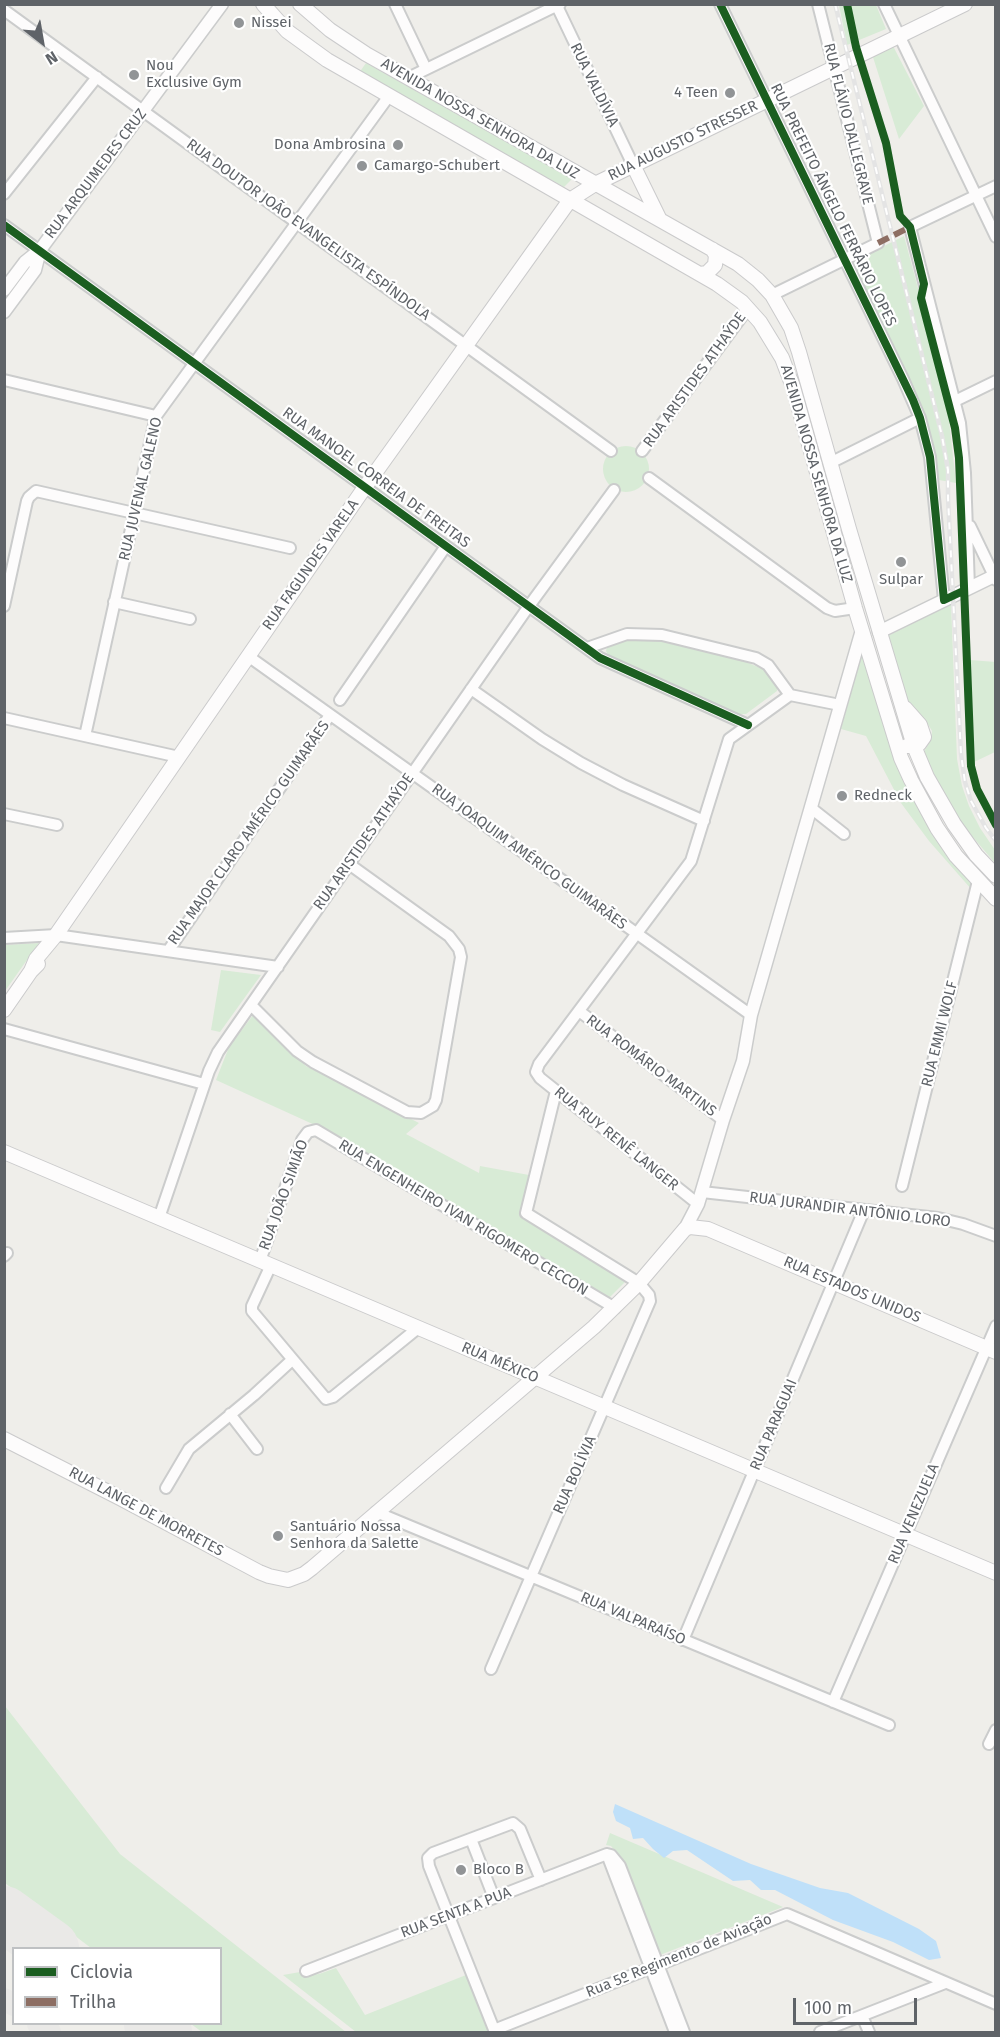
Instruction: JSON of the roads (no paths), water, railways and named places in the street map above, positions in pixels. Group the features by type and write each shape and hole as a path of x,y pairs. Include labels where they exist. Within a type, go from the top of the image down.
{"main road":[{"name":"AVENIDA NOSSA SENHORA DA LUZ","path":"263,4 287,31 327,60 731,293 748,308 767,331 788,372 855,608 894,737 911,780 937,828 956,856 996,899"},
{"name":"AVENIDA NOSSA SENHORA DA LUZ","path":"300,4 341,38 366,54 712,249 749,272 772,295 795,339 914,746 954,824 976,855 996,876"},
{"name":"RUA AUGUSTO STRESSER","path":"570,200 595,183 965,4"},
{"path":"327,60 337,48 341,38"},
{"path":"353,76 355,64 366,54"},
{"path":"488,153 501,130"},
{"path":"514,168 527,145"},
{"path":"633,165 660,220"},
{"name":"RUA FAGUNDES VARELA","path":"5,1008 32,970 36,959 56,935 365,487 570,200"},
{"path":"700,274 707,273 716,265 716,255 712,249"},
{"path":"840,558 847,552 853,554 858,560"},
{"path":"894,737 904,746 914,746"},
{"name":"RUA MÉXICO","path":"4,1152 996,1574"},
{"name":"RUA ESTADOS UNIDOS","path":"685,1229 696,1226 708,1228 991,1350"},
{"path":"376,1512 615,1308 685,1229"},
{"path":"559,1388 557,1370 568,1349"},
{"name":"RUA LANGE DE MORRETES","path":"4,1438 259,1572 288,1580 312,1568 376,1512"}],"street":[{"path":"395,4 426,69"},
{"name":"RUA PREFEITO ÂNGELO FERRÁRIO LOPES","path":"720,4 920,418"},
{"name":"RUA FLÁVIO DALLEGRAVE","path":"818,4 878,243 845,259"},
{"path":"884,4 996,237"},
{"path":"408,78 558,5"},
{"name":"RUA VALDÍVIA","path":"558,5 633,165"},
{"name":"RUA ARQUIMEDES CRUZ","path":"40,250 222,7"},
{"name":"RUA DOUTOR JOÃO EVANGELISTA ESPÍNDOLA","path":"4,10 611,451"},
{"path":"4,194 97,77"},
{"name":"RUA JUVENAL GALENO","path":"85,736 156,416 389,96"},
{"path":"969,588 964,449 955,401 910,227 996,186"},
{"name":"RUA MANOEL CORREIA DE FREITAS","path":"4,225 586,648 610,664 748,725"},
{"path":"4,290 24,262 40,250"},
{"path":"4,312 35,270 40,250"},
{"path":"772,295 845,259"},
{"name":"RUA ARISTIDES ATHAÝDE","path":"642,452 748,308"},
{"path":"4,380 156,416"},
{"path":"955,401 996,381"},
{"path":"830,463 920,418 931,468 944,600"},
{"path":"649,478 827,608 835,611 855,608"},
{"name":"RUA ARISTIDES ATHAÝDE","path":"159,1218 204,1084 218,1052 529,606 614,489"},
{"path":"4,606 27,501 32,493 41,491 290,548"},
{"path":"879,632 995,577 967,521"},
{"path":"340,700 446,546"},
{"path":"114,602 190,619"},
{"path":"685,1229 700,1198 746,1053 751,1016 862,630"},
{"path":"586,648 627,634 662,635 764,661 790,695 840,705"},
{"name":"RUA JOAQUIM AMÉRICO GUIMARÃES","path":"248,656 751,1016"},
{"path":"471,689 542,739 581,763 704,821"},
{"path":"579,1011 691,861 729,739 790,695"},
{"name":"RUA MAJOR CLARO AMÉRICO GUIMARÃES","path":"168,951 330,715"},
{"path":"4,718 179,757"},
{"path":"811,808 844,834"},
{"path":"4,814 57,825"},
{"path":"251,1005 297,1051 314,1062 407,1112 421,1113 433,1106 436,1100 461,957 459,949 449,936 349,864"},
{"name":"RUA EMMI WOLF","path":"902,1186 978,881"},
{"path":"4,938 56,935 278,967"},
{"name":"RUA RUY RENÊ LANGER","path":"579,1011 539,1064 536,1072 556,1091 700,1198"},
{"name":"RUA ROMÁRIO MARTINS","path":"579,1011 723,1120"},
{"path":"4,1029 204,1084"},
{"path":"556,1091 526,1214 639,1283"},
{"name":"RUA JOÃO SIMIÃO","path":"292,1360 252,1311 252,1306 302,1140 311,1131"},
{"name":"RUA ENGENHEIRO IVAN RIGOMERO CECCON","path":"311,1131 319,1131 615,1308"},
{"path":"700,1198 700,1217 708,1228"},
{"name":"RUA JURANDIR ANTÔNIO LORO","path":"700,1198 938,1218 996,1236"},
{"name":"RUA PARAGUAI","path":"683,1640 864,1210"},
{"name":"RUA BOLÍVIA","path":"491,1669 648,1308 649,1295 639,1283"},
{"name":"RUA VENEZUELA","path":"832,1702 905,1535 991,1350 996,1326"},
{"path":"166,1488 189,1449 292,1360 322,1397 329,1399 417,1328"},
{"path":"230,1414 257,1449"},
{"name":"RUA VALPARAÍSO","path":"376,1512 889,1725"},
{"path":"989,1744 996,1730"},
{"path":"494,2031 429,1866 429,1858 433,1853 509,1824 518,1825 541,1880"},
{"path":"471,1839 494,1898"},
{"name":"RUA SENTA A PUA","path":"306,1971 607,1854 654,1966"},
{"name":"Rua 5º Regimento de Aviação","path":"494,2031 787,1914 996,2004"},
{"path":"654,1966 675,2032"},
{"path":"654,1966 684,2032"},
{"path":"820,2032 945,1983"},
{"path":"862,2016 869,2032"}],"water":[{"path":"615,1804 751,1864 820,1888 848,1893 919,1929 936,1941 941,1958 929,1960 893,1942 833,1920 775,1890 761,1890 750,1880 733,1881 687,1850 673,1851 664,1858 643,1838 633,1839 630,1828 616,1821 613,1812"}],"railway":[{"path":"835,4 942,436 948,470 961,754 965,782 971,801 996,841"}],"place":[{"name":"Nissei","path":"239,23"},
{"name":"Nou Exclusive Gym","path":"134,75"},
{"name":"4 Teen","path":"730,93"},
{"name":"Dona Ambrosina","path":"398,145"},
{"name":"Camargo-Schubert","path":"362,166"},
{"name":"Sulpar","path":"901,562"},
{"name":"Redneck","path":"842,796"},
{"name":"Santuário Nossa Senhora da Salette","path":"278,1536"},
{"name":"Bloco B","path":"461,1870"}]}
